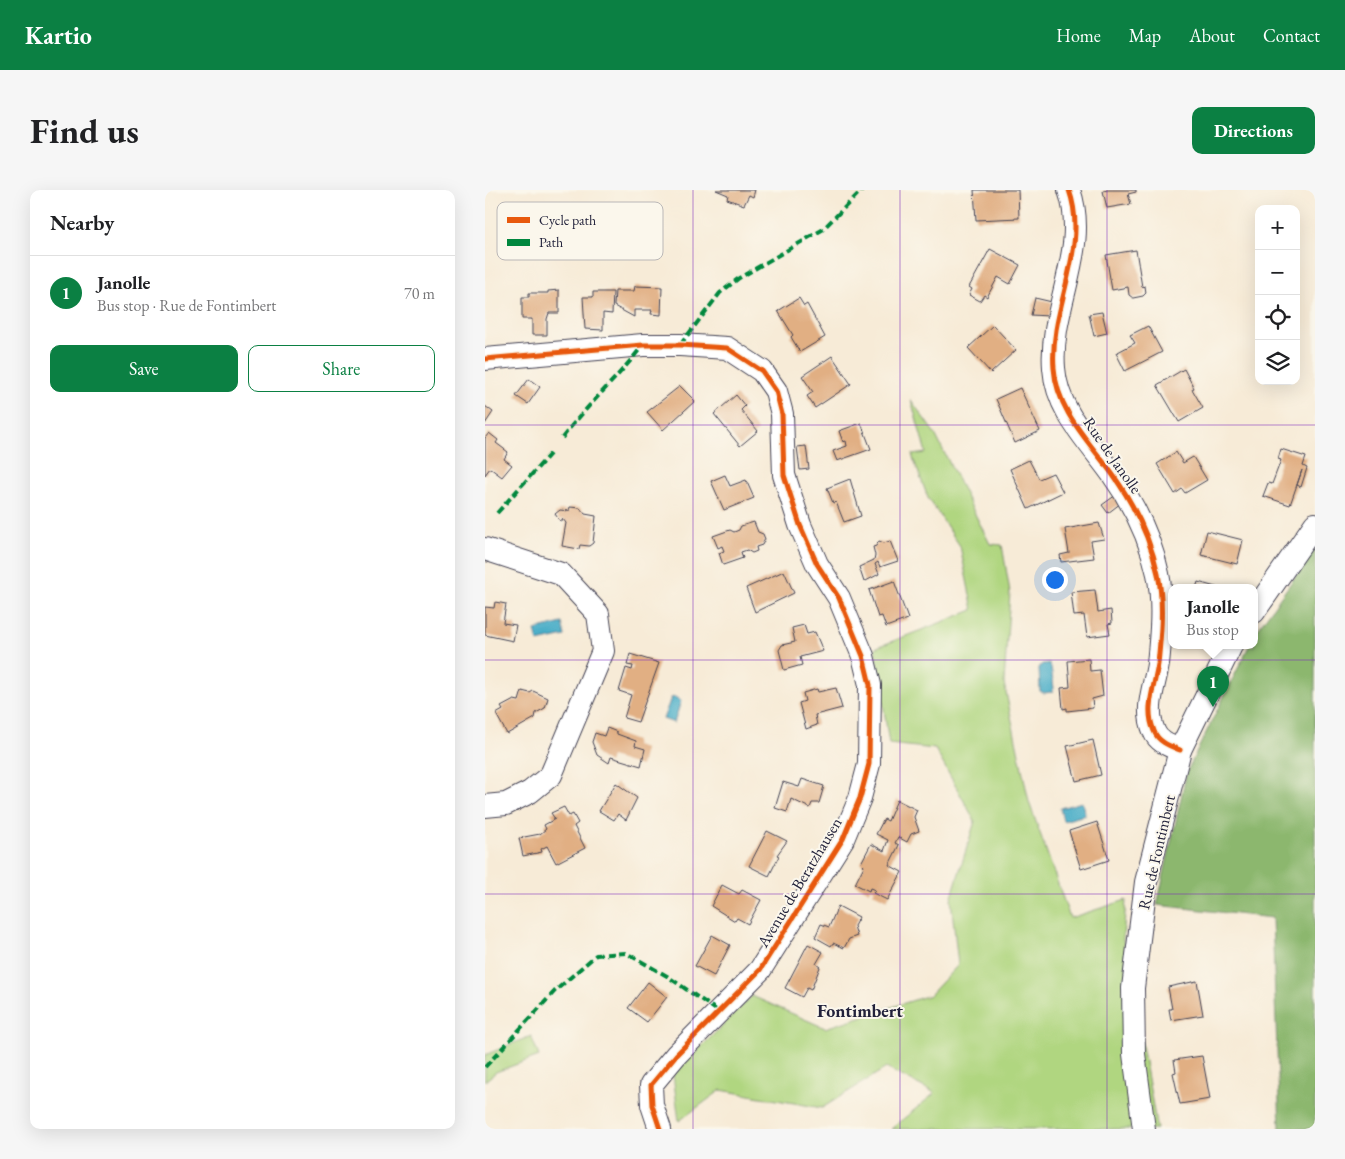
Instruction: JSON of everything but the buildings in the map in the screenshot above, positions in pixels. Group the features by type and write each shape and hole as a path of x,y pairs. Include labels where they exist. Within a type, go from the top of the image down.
{"street":[{"name":"Rue de Janolle","path":"1069,190 1074,204 1075,245 1058,314 1054,368 1061,399 1078,432 1113,474 1136,510 1153,547 1161,588 1161,625 1157,667 1150,700 1150,716 1154,732 1163,742 1180,750"},
{"name":"Avenue de Beratzhausen","path":"485,359 633,346 680,345 727,348 762,371 776,391 782,414 784,475 800,525 817,564 839,598 863,656 869,685 869,764 860,798 843,840 760,970 676,1055 651,1085 652,1105 660,1129"},
{"path":"1258,606 1315,524"},
{"path":"485,549 561,574 598,614 603,651 551,775 530,792 506,804 485,806"},
{"name":"Rue de Fontimbert","path":"1144,1129 1134,1054 1133,988 1146,882 1180,750 1230,649"}],"green space":[{"path":"911,400 935,434 990,544 1002,545 1010,592 1004,683 1029,802 1070,918 1126,900 1123,939 1157,1129 891,1129 935,1093 886,1068 822,1108 721,1090 679,1121 673,1075 752,996 825,1028 930,995 958,965 951,899 975,821 935,749 889,744 875,648 973,610 960,546 928,498 912,455 926,453"},
{"path":"1315,549 1315,1129 1280,1129 1272,918 1157,905 1187,771 1248,649 1258,649 1258,629"},
{"path":"531,1036 539,1056 496,1072 485,1081 485,1055"}],"water":[{"path":"562,623 565,636 538,642 535,630"},
{"path":"1042,664 1049,664 1051,667 1054,688 1052,692 1044,693 1040,691 1039,668"},
{"path":"675,697 681,701 674,723 663,719 671,698"},
{"path":"1082,802 1085,815 1063,821 1060,808"}],"marked path":[{"path":"680,345 720,293 739,278 822,230 862,190"},
{"path":"562,438 643,345"},
{"path":"497,513 550,454"},
{"path":"485,1067 555,991 596,955 626,953 667,976 719,1012"}],"cycle path":[{"path":"1069,190 1074,212 1075,234 1054,346 1056,384 1061,399 1076,426 1128,498 1141,522 1151,547 1160,585 1161,607 1158,664 1150,705 1151,722 1158,738 1180,750"},
{"path":"485,359 643,345 680,345 727,348 762,371 776,391 782,414 784,475 800,525 817,564 839,598 863,656 870,685 869,764 860,798 843,839 760,970 676,1055 651,1085 652,1105 660,1129"}],"place":[{"name":"Janolle","path":"1213,707"}],"district":[{"name":"Fontimbert","path":"860,1011"}]}
